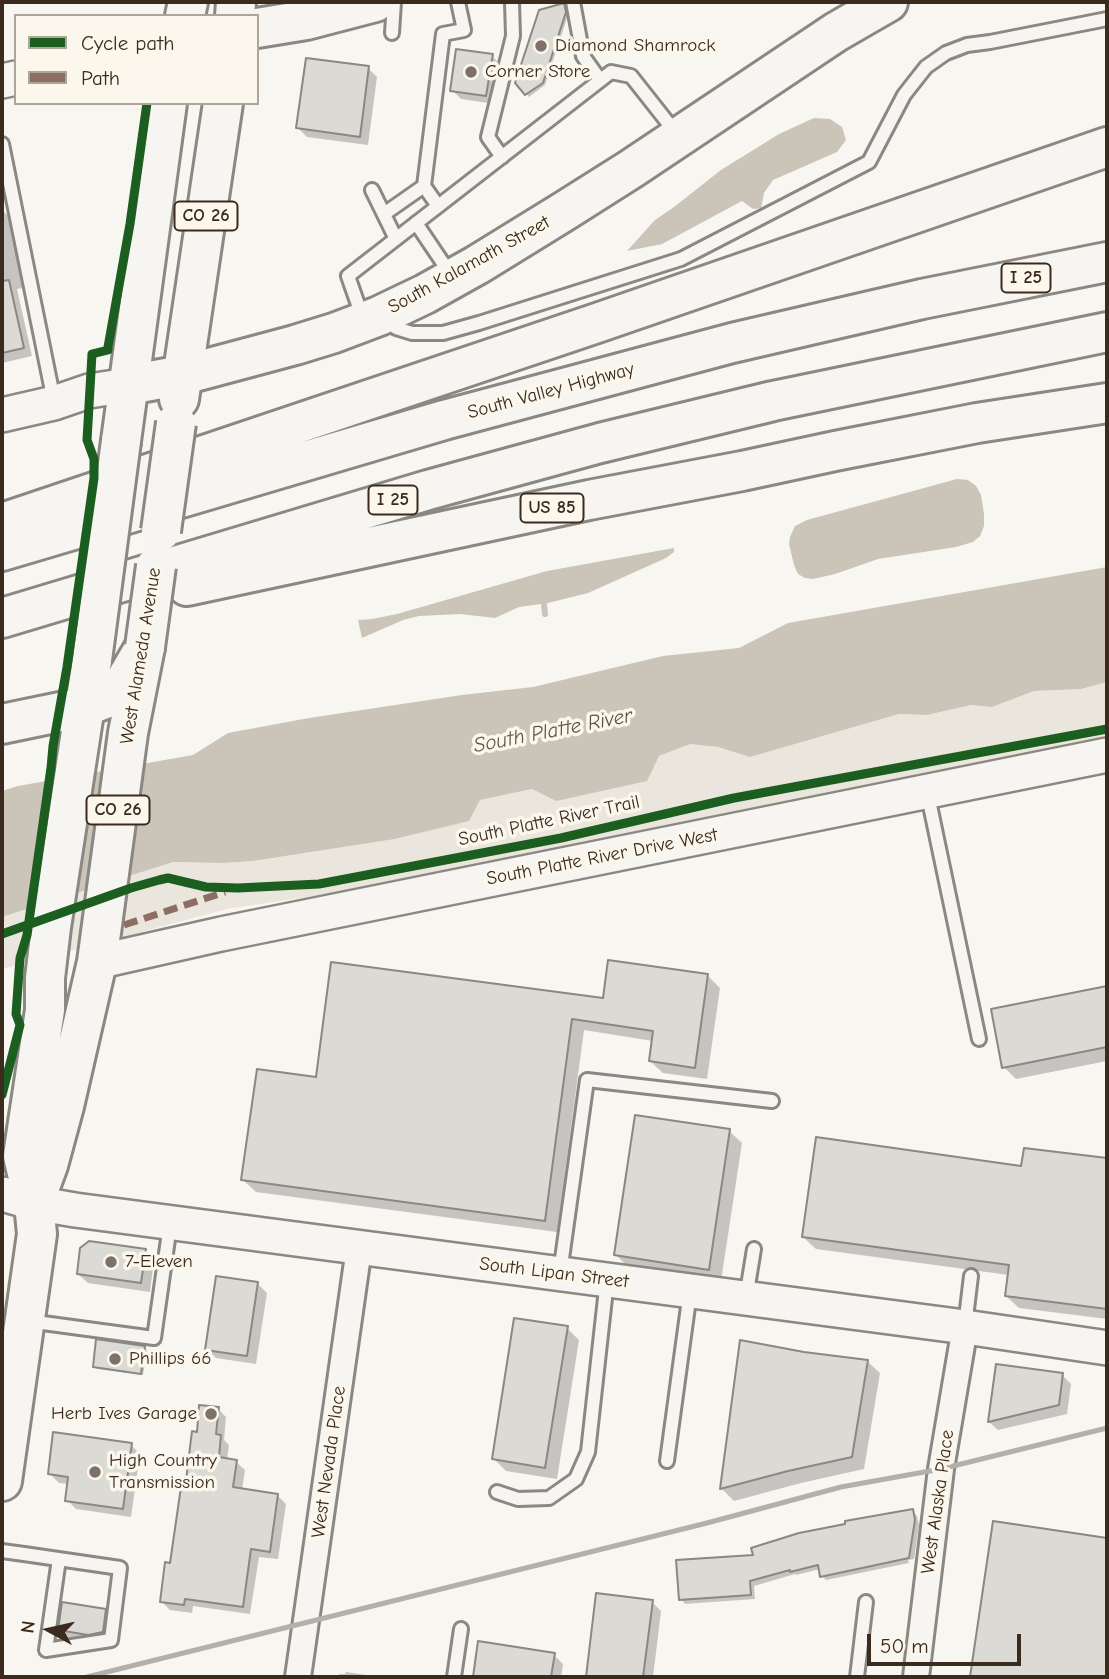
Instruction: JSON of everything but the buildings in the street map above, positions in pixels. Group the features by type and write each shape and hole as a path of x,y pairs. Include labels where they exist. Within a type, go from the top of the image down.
{"main road":[{"name":"South Kalamath Street","path":"128,385 183,375 295,345 371,319 453,279 631,169 836,32 888,2"},
{"path":"259,29 306,20 383,17"},
{"name":"West Alameda Avenue","path":"2,1481 13,1369 37,1234 18,1199 23,1156 45,1010 45,978 51,927 92,660 167,105"},
{"name":"West Alameda Avenue","path":"18,1199 48,1165 97,962 128,733 145,647 223,105"},
{"path":"2,523 597,323 1107,147"},
{"name":"South Valley Highway","path":"2,551 433,423 732,343 922,299 1107,262"},
{"name":"I 25","path":"2,618 428,490 600,443 800,395 1107,332"},
{"name":"US 85","path":"2,633 211,580 589,500 977,423 1107,403"},
{"path":"2,724 85,707 105,699 131,673 145,647"}],"street":[{"name":"South Kalamath Street","path":"2,415 54,403 89,391 128,385"},
{"name":"South Platte River Drive West","path":"97,962 241,929 1107,755"},
{"name":"South Lipan Street","path":"18,1199 359,1248 965,1326 1107,1348"},
{"name":"West Nevada Place","path":"298,1677 359,1248"},
{"name":"West Alaska Place","path":"916,1677 941,1469 965,1326"}],"lane":[{"path":"383,17 394,2"},
{"path":"439,206 424,186 443,34 464,30 457,2"},
{"path":"502,157 488,137 513,36 512,2"},
{"path":"573,2 583,56 600,80"},
{"path":"678,136 631,76 611,72 348,276 371,319 412,333 443,333 681,259 869,162 904,95 926,67 946,53 967,45 1107,19"},
{"path":"2,144 8,205 54,403"},
{"path":"384,214 424,186"},
{"path":"372,190 396,239"},
{"path":"416,223 453,279"},
{"path":"927,791 979,1039"},
{"path":"560,1274 587,1080 772,1101"},
{"path":"21,1315 154,1338 171,1222"},
{"path":"746,1298 754,1249"},
{"path":"965,1326 971,1276"},
{"path":"497,1492 518,1499 549,1498 576,1479 589,1452 607,1280"},
{"path":"667,1461 690,1291"},
{"path":"2,1551 59,1559 120,1568 111,1640 46,1650 59,1559"},
{"path":"857,1677 866,1602"},
{"path":"454,1677 461,1629"}],"shaded area":[{"path":"1107,682 1107,736 447,874 227,909 2,969 2,917 173,862 253,861 395,839 468,821 480,800 532,789 556,801 690,744 718,747 750,757 899,714 927,715 971,705 992,707 1034,691 1081,689"}],"water":[{"path":"814,118 830,119 842,127 846,140 837,152 773,180 764,193 761,208 753,209 742,201 662,244 627,251 655,220 721,170 779,134"},
{"path":"957,479 968,480 976,486 981,495 984,526 980,536 973,542 878,559 813,579 798,574 789,544 795,526 807,520"},
{"path":"674,548 674,552 666,558 588,593 519,607 495,618 460,614 419,616 362,638 358,620 397,614 547,571"},
{"name":"South Platte River","path":"1107,567 1107,682 1081,689 1034,691 992,707 971,705 927,715 899,714 750,757 718,747 690,744 659,756 647,781 556,801 532,789 480,800 469,821 395,839 253,861 173,862 2,917 2,791 193,755 228,733 309,718 533,687 663,656 739,648 788,623"}],"waterway":[{"path":"544,604 545,614"}],"railway":[{"path":"87,1677 707,1523 841,1487 941,1469 1107,1428"}],"marked path":[{"path":"124,925 225,892"}],"cycle path":[{"path":"2,1095 20,1025 16,1014 20,958 27,935 94,478 94,459 87,440 92,354 108,350 147,105"},
{"name":"South Platte River Trail","path":"2,934 131,888 168,878 206,887 319,884 561,838 734,798 1107,729"}],"place":[{"name":"Diamond Shamrock","path":"541,46"},
{"name":"Corner Store","path":"471,72"},
{"name":"7-Eleven","path":"111,1262"},
{"name":"Phillips 66","path":"115,1359"},
{"name":"Herb Ives Garage","path":"211,1414"},
{"name":"High Country Transmission","path":"95,1472"}]}
